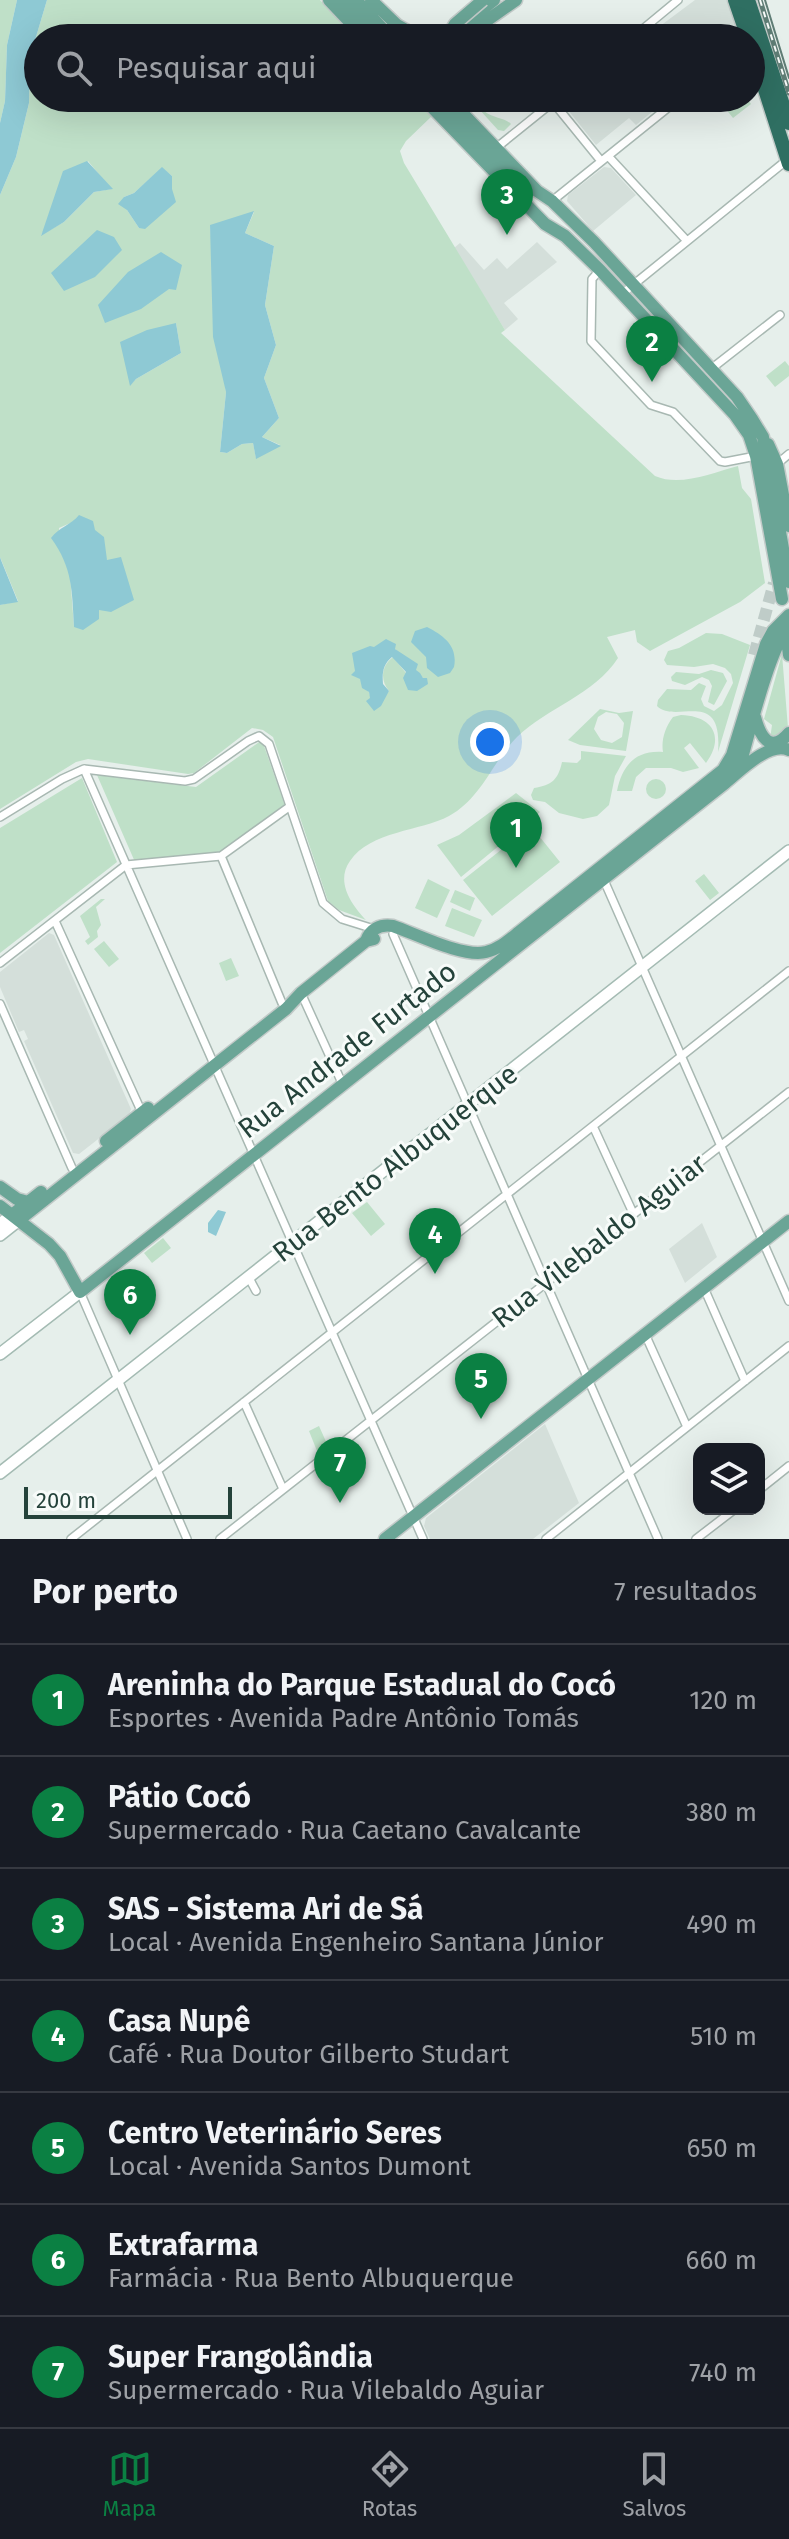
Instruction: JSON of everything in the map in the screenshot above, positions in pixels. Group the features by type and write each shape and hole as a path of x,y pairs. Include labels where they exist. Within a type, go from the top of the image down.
{"highway":[{"path":"735,0 743,24"},
{"path":"748,0 756,24"},
{"path":"765,51 789,123"},
{"path":"765,90 788,162"}],"main road":[{"path":"329,0 352,24"},
{"path":"343,0 375,24"},
{"path":"455,24 483,0"},
{"path":"463,24 494,0"},
{"path":"373,2 378,15 387,24"},
{"path":"373,2 396,24"},
{"path":"482,24 511,4"},
{"path":"489,24 511,4"},
{"path":"356,7 367,24"},
{"path":"356,7 371,24"},
{"path":"437,112 545,224 565,236 600,270 627,289 735,415 749,435 756,456 775,577 782,599"},
{"path":"443,112 454,130"},
{"path":"453,112 459,122 737,397 777,464 789,526"},
{"path":"458,112 537,191 565,236"},
{"path":"472,112 542,186 546,205"},
{"path":"763,437 789,582"},
{"path":"366,941 374,929 386,925 479,954 500,947 601,874 723,770 732,755 751,686 769,637 789,615"},
{"path":"724,784 737,768 774,651 783,632 788,634 789,655"},
{"path":"751,686 754,655"},
{"path":"755,717 759,733 766,740 781,741 789,733"},
{"name":"Rua Andrade Furtado","path":"80,1292 486,971 601,874 770,749 781,747 789,750"},
{"path":"16,1218 143,1116 286,1009 301,993 366,941 381,934 393,934 480,962 486,971"},
{"path":"415,942 442,943 458,957"},
{"path":"213,1062 282,1003 301,993"},
{"path":"16,1218 28,1202 143,1116"},
{"path":"0,1187 17,1199 28,1202"},
{"path":"0,1206 60,1256 80,1292"},
{"path":"385,1539 789,1221"}],"street":[{"path":"649,24 678,0"},
{"path":"501,144 540,112"},
{"path":"565,112 604,158 687,241"},
{"path":"546,205 662,112"},
{"path":"627,289 788,162"},
{"path":"600,270 592,279 591,341 651,405 673,412 720,461 756,456"},
{"path":"711,369 780,315"},
{"path":"777,464 789,454"},
{"path":"0,817 84,769 185,781 194,779 259,736 267,741 323,903 342,919 374,929"},
{"path":"84,769 423,1539"},
{"path":"0,963 126,865 221,856 289,807"},
{"name":"Rua Bento Albuquerque","path":"0,1473 789,851"},
{"path":"221,856 282,1003"},
{"path":"601,874 789,1301"},
{"path":"55,921 143,1116"},
{"path":"393,934 658,1539"},
{"path":"71,1539 789,971"},
{"path":"301,993 342,1083"},
{"path":"0,1004 72,1168"},
{"name":"Rua Vilebaldo Aguiar","path":"220,1539 789,1092"},
{"path":"593,1126 633,1213"},
{"path":"0,1224 16,1218"},
{"path":"0,1235 16,1218"},
{"path":"249,1278 256,1291"},
{"path":"704,1288 745,1381"},
{"path":"80,1292 187,1539"},
{"name":"Rua Andrade Furtado","path":"0,1354 80,1292"},
{"path":"645,1334 687,1427"},
{"path":"546,1539 789,1346"},
{"path":"244,1402 283,1489"},
{"path":"765,1485 789,1466"},
{"path":"696,1539 727,1515"}],"shaded area":[{"path":"695,0 728,0 736,24 663,24"},
{"path":"570,112 652,112 636,125 629,118 596,145"},
{"path":"604,167 611,168 636,195 593,231 567,201 568,195"},
{"path":"537,242 557,262 504,303 518,319 505,330 454,248 460,243 484,270 497,258 507,269"},
{"path":"49,933 54,935 131,1109 129,1115 79,1154 73,1153 24,1041 28,1039 24,1030 19,1032 0,987 0,972"},
{"path":"702,1223 717,1257 685,1283 669,1249"},
{"path":"545,1424 579,1503 533,1539 430,1539 424,1526 426,1518"}],"green space":[{"path":"0,0 17,0 7,45 5,101 0,123"},
{"path":"47,0 320,0 342,24 40,24"},
{"path":"27,112 428,112 432,116 400,151 404,163 505,330 501,333 655,476 685,480 738,466 742,488 751,499 765,583 740,602 650,651 637,642 635,630 607,637 618,658 608,671 517,737 470,800 438,821 370,843 350,861 344,877 347,893 366,920 339,910 328,901 273,737 263,730 252,728 194,773 88,759 76,762 0,809 0,605 18,601 0,557 0,195 16,157","holes":["88,161 111,189 94,192 64,222 41,235","162,168 172,176 172,190 139,228 127,210 124,197 134,193","254,212 245,233 274,246 265,305 276,345 264,378 279,418 262,437 280,445 256,458 253,443 242,444 227,453 220,452 226,392 210,226","176,323 181,353 130,385","75,521 107,560 98,610 74,627 70,574 61,552 59,528","395,649 423,678 406,673 393,657 383,673 389,691 382,700 367,701 371,699 369,692 355,671"]},
{"path":"482,112 511,124 504,131 498,130"},
{"path":"785,361 789,366 789,376 775,387 766,376"},
{"path":"706,633 722,634 750,645 718,752 718,732 706,713 665,711 657,706 667,689 691,690 699,683 706,686 701,699 704,706 714,711 722,705 733,683 731,674 725,668 713,664 694,667 667,665 664,660 668,651"},
{"path":"782,654 788,728 784,734 770,739 772,725 764,719"},
{"path":"711,670 723,673 727,681 714,705 708,702 712,686 709,680 702,677 685,685 672,681 671,677 676,672 699,674"},
{"path":"600,709 619,713 633,711 626,751 580,745 568,740","holes":["606,712 617,714 624,723 622,737 612,743 601,740 594,729 598,717"]},
{"path":"681,715 701,719 713,730 715,745 706,763 690,743 684,748 699,768 683,772 671,768 646,768 636,777 632,791 617,791 622,774 632,761 645,754 663,752 668,725 673,717"},
{"path":"262,740 285,806 221,854 135,862 97,775 196,787"},
{"path":"581,751 626,756 615,776 609,805 597,816 583,819 559,813 545,802 533,800 531,795 534,788 553,781 562,762 577,763 581,759"},
{"path":"82,778 117,862 0,953 0,828"},
{"path":"652,779 660,779 666,789 660,799 652,799 646,793 646,785"},
{"path":"516,793 540,812 461,877 437,845 459,835"},
{"path":"531,826 560,862 492,916 463,880"},
{"path":"704,874 719,893 710,900 695,881"},
{"path":"428,879 450,890 437,918 415,908"},
{"path":"455,890 475,898 470,911 450,902"},
{"path":"105,899 96,907 101,925 97,931 98,937 88,945 85,941 90,937 80,916"},
{"path":"452,908 482,920 474,937 445,926"},
{"path":"104,941 119,959 109,967 94,949"},
{"path":"231,958 239,976 226,981 219,963"},
{"path":"367,1202 385,1224 371,1236 352,1213"},
{"path":"163,1238 171,1248 152,1263 144,1253"},
{"path":"319,1426 328,1446 317,1451 309,1431"}],"water":[{"path":"17,0 47,0 40,24 24,24 24,112 27,112 16,157 0,195 0,123 5,101 7,45"},
{"path":"87,161 113,189 94,192 64,222 41,236 63,171"},
{"path":"162,167 172,176 176,202 145,229 139,228 127,210 118,204"},
{"path":"254,211 245,233 274,246 265,305 276,345 264,378 279,418 262,437 281,446 256,459 253,443 242,444 227,453 220,452 226,392 213,337 210,225"},
{"path":"97,230 114,237 122,250 95,277 64,291 51,273"},
{"path":"161,252 182,265 176,290 169,289 141,309 105,323 98,305 128,272"},
{"path":"176,323 181,353 136,379 130,386 120,342 147,330"},
{"path":"79,515 93,521 95,530 104,537 107,560 121,557 134,600 111,612 99,610 99,619 83,630 74,627 72,591 67,570 51,538"},
{"path":"0,557 1,560 18,602 0,605"},
{"path":"427,627 445,638 452,648 455,660 450,673 438,677 427,668 426,657 411,642 415,631"},
{"path":"386,639 418,664 416,670 427,678 428,684 417,691 408,690 403,678 406,672 392,657 383,672 383,684 389,691 381,706 374,711 366,701 370,698 369,692 362,688 360,679 351,675 355,671 352,653 374,647"},
{"path":"218,1210 226,1212 216,1236 208,1232 208,1223"}],"tunnel":[{"path":"754,655 774,583"}],"tram line":[{"path":"765,0 789,78"}],"railway":[{"path":"760,0 789,93"}],"place":[{"name":"SAS - Sistema Ari de Sá","path":"507,235"},
{"name":"Pátio Cocó","path":"652,382"},
{"name":"Areninha do Parque Estadual do Cocó","path":"516,868"},
{"name":"Casa Nupê","path":"435,1274"},
{"name":"Extrafarma","path":"130,1335"},
{"name":"Centro Veterinário Seres","path":"481,1419"},
{"name":"Super Frangolândia","path":"340,1503"}]}
